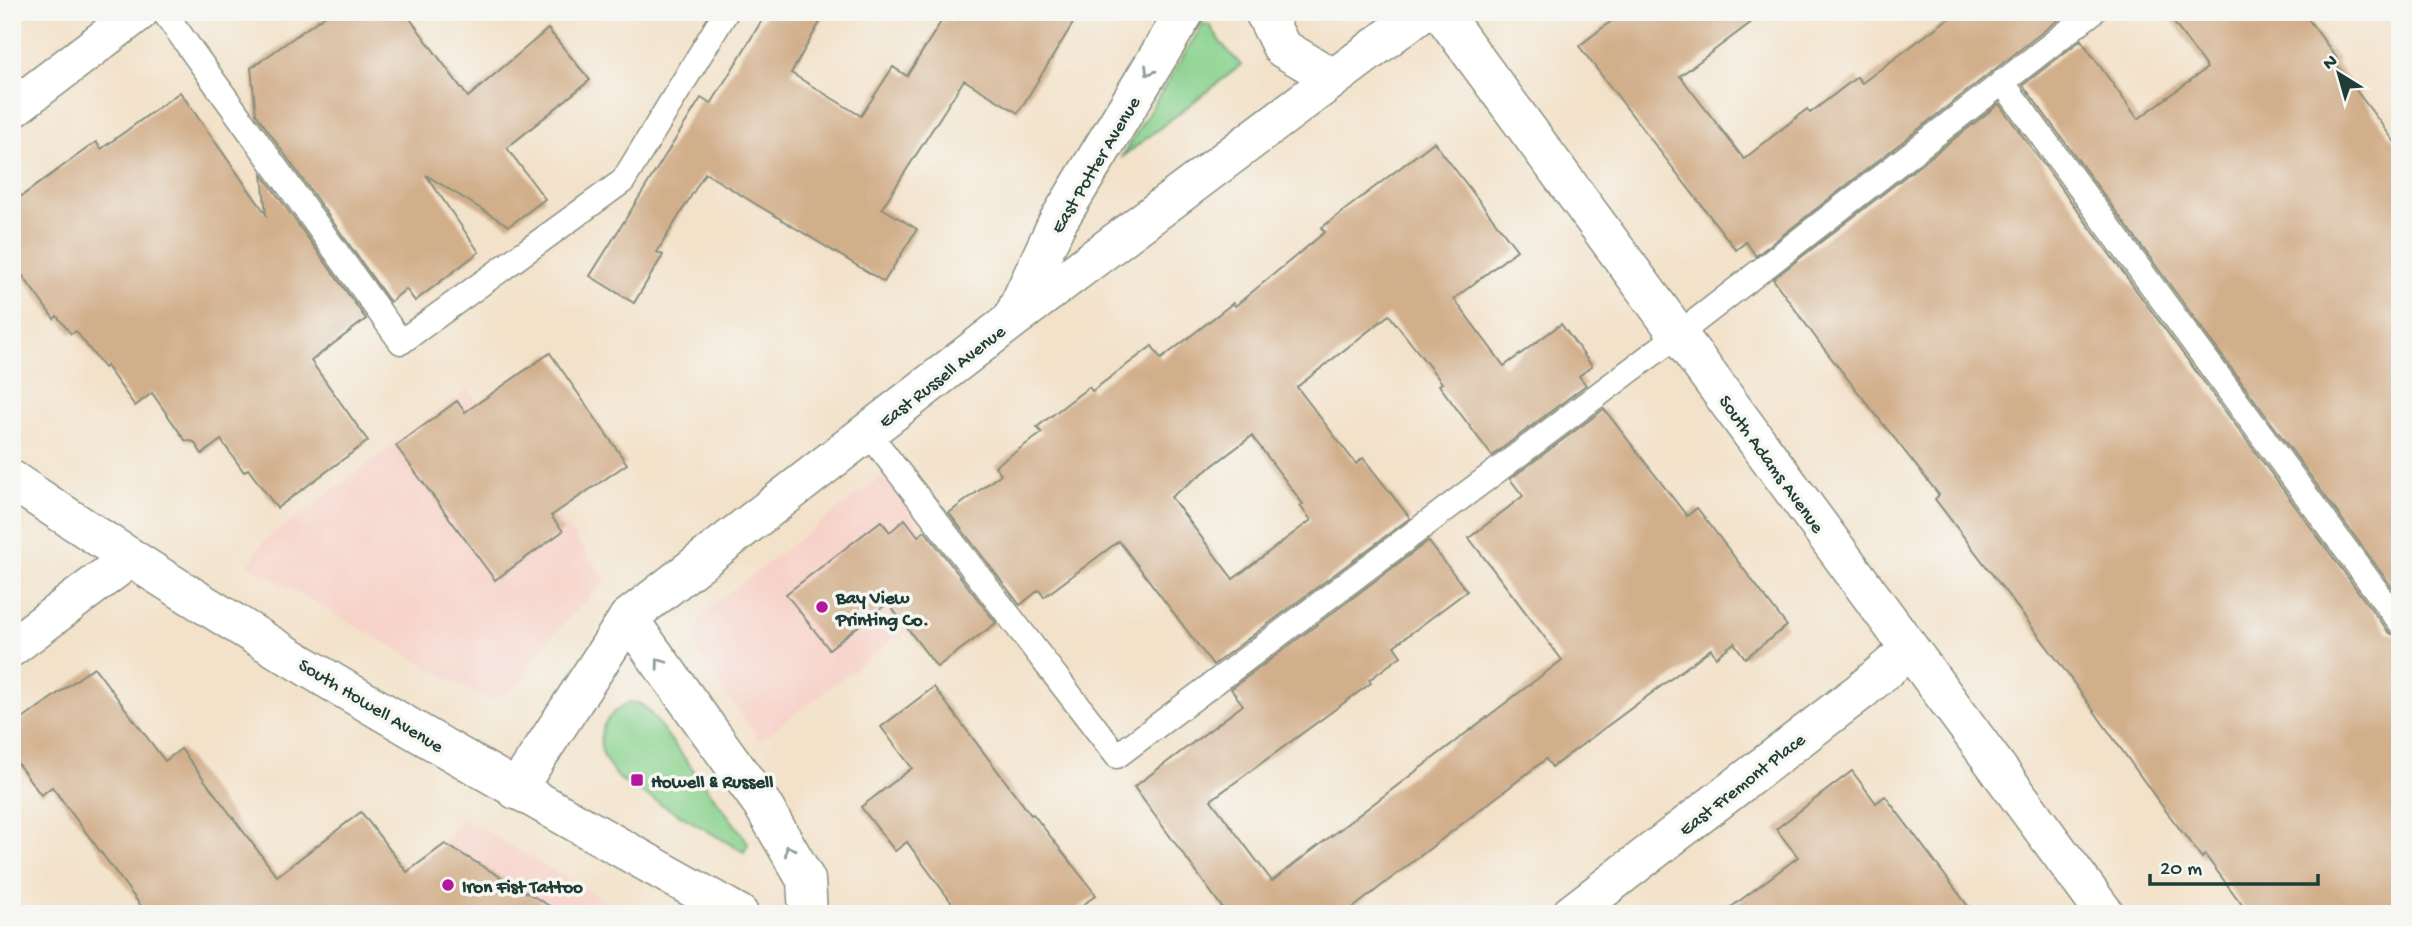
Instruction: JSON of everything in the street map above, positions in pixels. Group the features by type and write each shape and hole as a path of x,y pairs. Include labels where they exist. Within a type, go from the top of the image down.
{"street":[{"path":"12,109 139,12"},
{"name":"East Potter Avenue","path":"1012,320 1056,223 1185,12"},
{"path":"1264,12 1282,48 1333,78"},
{"name":"East Russell Avenue","path":"516,790 628,618 1012,320 1422,12"},
{"name":"South Adams Avenue","path":"1441,12 2105,914"},
{"name":"South Howell Avenue","path":"12,480 129,559 516,790 739,914"},
{"path":"12,647 129,559"},
{"path":"628,618 762,804 806,880 808,914"},
{"name":"East Fremont Place","path":"1571,914 1613,901 1909,650"}],"lane":[{"path":"164,12 401,342 623,181 726,12"},
{"path":"867,431 1117,756 1679,334 2093,12"},
{"path":"2003,82 2400,623"}],"shaded area":[{"path":"468,389 606,581 540,650 524,678 514,689 493,699 479,696 249,565 263,542"},
{"path":"882,476 963,586 760,741 695,646 701,619 710,607"},
{"path":"461,816 627,914 350,914 445,841"}],"green space":[{"path":"1203,24 1210,25 1220,42 1241,65 1121,158"},
{"path":"630,702 640,704 648,710 745,838 748,844 744,852 623,782 613,772 602,750 603,729 617,710"}],"building":[{"path":"330,12 405,12 468,97 548,29 590,80 507,148 545,199 509,226 426,175 479,252 415,301 406,289 390,302 256,114 251,68"},
{"path":"767,12 826,12 791,73 861,116 893,67 907,76 944,17 950,21 955,12 1080,12 1018,113 964,80 882,208 917,229 884,282 705,173 657,252 663,255 634,303 590,276 701,98 711,104"},
{"path":"1623,12 1765,12 1680,76 1744,159 1807,109 1810,113 1857,77 1862,83 1957,12 2060,12 2063,16 1756,256 1746,242 1736,250 1579,46"},
{"path":"2166,12 2303,12 2338,60 2335,62 2400,149 2400,598 2023,85 2081,40 2138,119 2207,68"},
{"path":"180,92 266,214 262,174 366,319 311,361 368,441 277,508 248,469 244,472 221,440 202,454 194,442 185,440 152,393 135,406 76,331 71,334 57,316 54,319 12,261 12,203 96,142 101,149"},
{"path":"1999,104 2388,632 2400,638 2400,914 2249,914 2205,855 2202,858 2159,802 2061,665 1935,499 1939,495 1821,345 1773,279"},
{"path":"1434,142 1517,250 1454,299 1504,366 1561,324 1592,366 1579,376 1586,385 1492,456 1439,385 1442,383 1389,315 1297,387 1356,464 1363,458 1410,518 1213,665 1119,541 1044,597 1039,590 1020,605 949,513 1001,474 995,466 1042,433 1037,427 1089,387 1092,391 1152,346 1161,359 1233,303 1235,306 1325,232 1321,228","holes":["1252,436 1303,504 1300,506 1311,520 1233,579 1171,497"]},
{"path":"550,353 627,464 551,516 563,531 495,580 396,446 457,401 465,412"},
{"path":"1604,409 1687,516 1697,508 1787,626 1745,658 1734,643 1716,657 1711,649 1552,767 1546,759 1345,914 1227,914 1134,787 1243,705 1231,689 1428,541 1467,591 1394,646 1401,656 1369,680 1371,683 1211,800 1272,881 1562,660 1469,538 1523,496 1510,479"},
{"path":"905,519 918,536 925,531 996,623 937,667 888,603 829,649 786,594 881,521 890,532"},
{"path":"94,667 165,761 181,749 277,876 361,812 407,872 445,844 563,914 147,914 52,787 41,795 12,756 12,727"},
{"path":"934,687 1031,815 1033,814 1096,895 1071,914 960,914 907,842 895,851 861,807 912,768 881,727"},
{"path":"1852,771 1876,803 1885,796 1974,914 1722,914 1798,857 1776,829"}],"place":[{"name":"Bay View Printing Co.","path":"822,607"},
{"name":"Howell & Russell","path":"637,780"},
{"name":"Iron Fist Tattoo","path":"448,885"}]}
